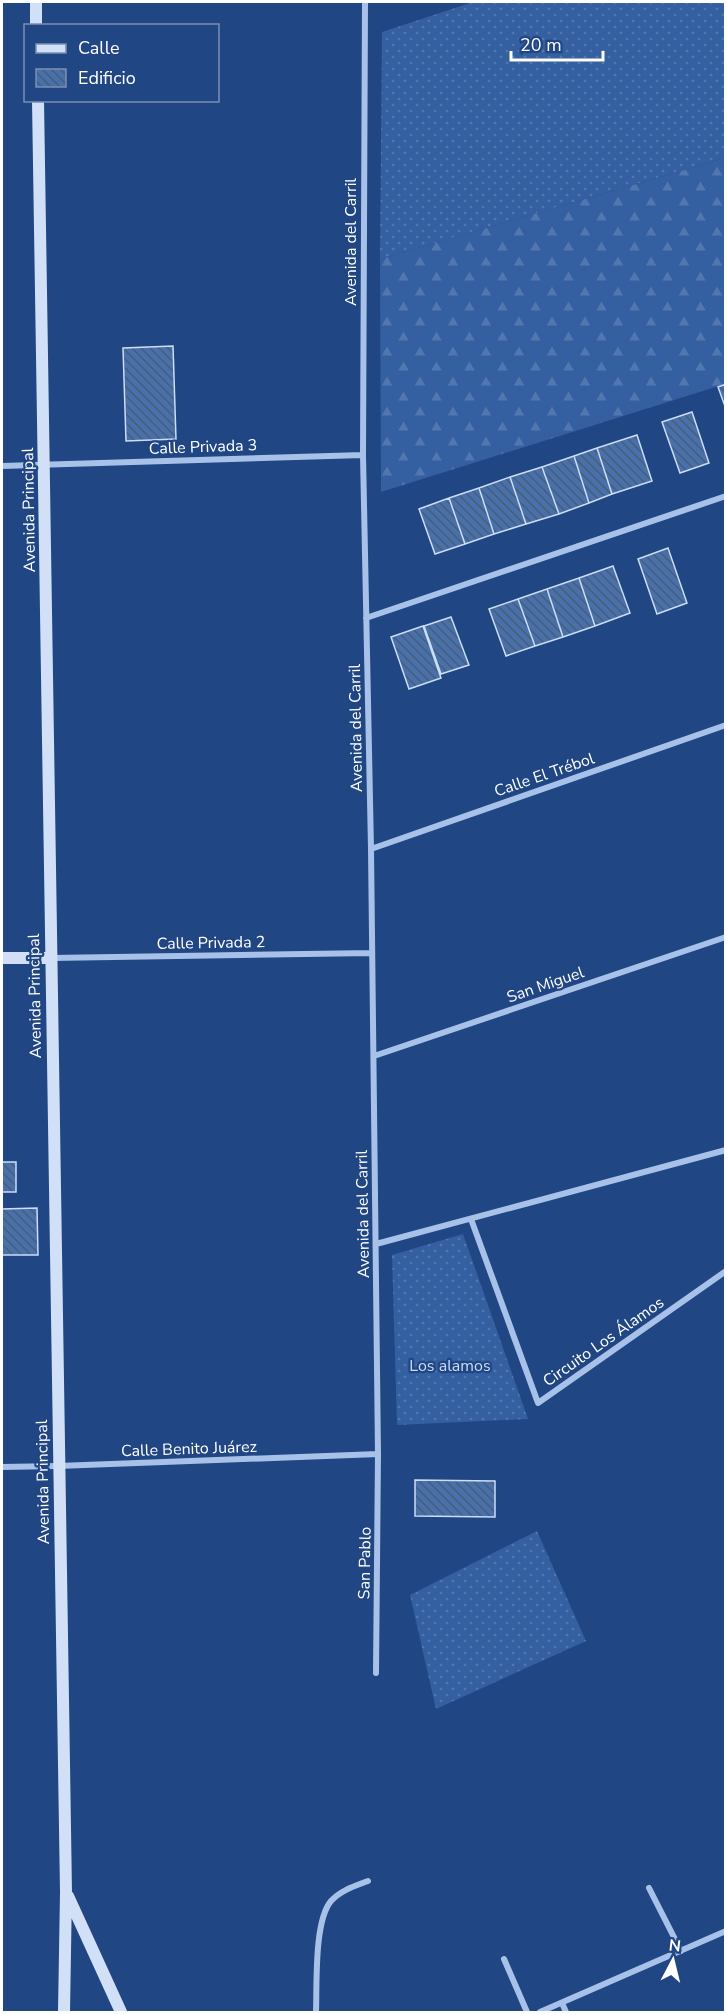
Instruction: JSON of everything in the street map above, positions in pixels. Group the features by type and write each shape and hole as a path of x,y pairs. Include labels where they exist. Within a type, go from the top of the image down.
{"street":[{"path":"36,2 36,24"},
{"name":"Avenida del Carril","path":"365,2 363,455 371,849 378,1454"},
{"name":"Avenida Principal","path":"38,102 66,1892 64,2013"},
{"name":"Calle Privada 3","path":"2,466 363,455"},
{"path":"366,618 726,496"},
{"name":"Calle El Trébol","path":"371,849 726,725"},
{"name":"San Miguel","path":"374,1056 726,937"},
{"name":"Calle Privada 2","path":"50,958 372,953"},
{"path":"2,958 50,958"},
{"path":"376,1244 726,1150"},
{"name":"Circuito Los Álamos","path":"471,1219 538,1403 726,1271"},
{"name":"Calle Benito Juárez","path":"2,1467 58,1467 378,1454"},
{"name":"San Pablo","path":"376,1673 378,1454"},
{"path":"316,2013 320,1925 330,1902 345,1890 368,1881"},
{"path":"649,1888 681,1951"},
{"path":"66,1892 121,2013"},
{"path":"540,2013 726,1931"},
{"path":"504,1959 527,2013"},
{"path":"562,2003 566,2013"}],"green space":[{"path":"473,2 725,2 725,158 380,259 382,32"},
{"path":"725,158 725,384 381,492 380,259"},
{"name":"Los alamos","path":"463,1234 528,1419 397,1425 392,1255"},
{"path":"537,1531 586,1641 436,1709 410,1595"}],"building":[{"path":"173,346 176,439 126,441 123,348"},
{"path":"726,384 726,409 718,387"},
{"path":"692,412 709,463 680,473 662,422"},
{"path":"637,435 652,481 612,494 597,448"},
{"path":"597,448 612,494 589,503 574,456"},
{"path":"574,456 589,503 559,514 542,467"},
{"path":"542,467 559,514 526,524 510,477"},
{"path":"510,477 526,524 494,534 479,488"},
{"path":"479,488 494,534 465,544 449,498"},
{"path":"449,498 465,544 435,554 419,509"},
{"path":"668,548 687,603 657,614 638,559"},
{"path":"613,566 630,613 595,626 579,578"},
{"path":"579,578 595,626 563,637 547,589"},
{"path":"547,589 563,637 535,646 518,599"},
{"path":"518,599 535,646 506,656 489,609"},
{"path":"451,617 469,665 441,674 424,626"},
{"path":"423,626 441,678 409,689 391,637"},
{"path":"2,1162 16,1162 16,1192 2,1192"},
{"path":"37,1208 38,1255 2,1255 2,1209"},
{"path":"415,1480 495,1481 495,1517 415,1516"}]}
